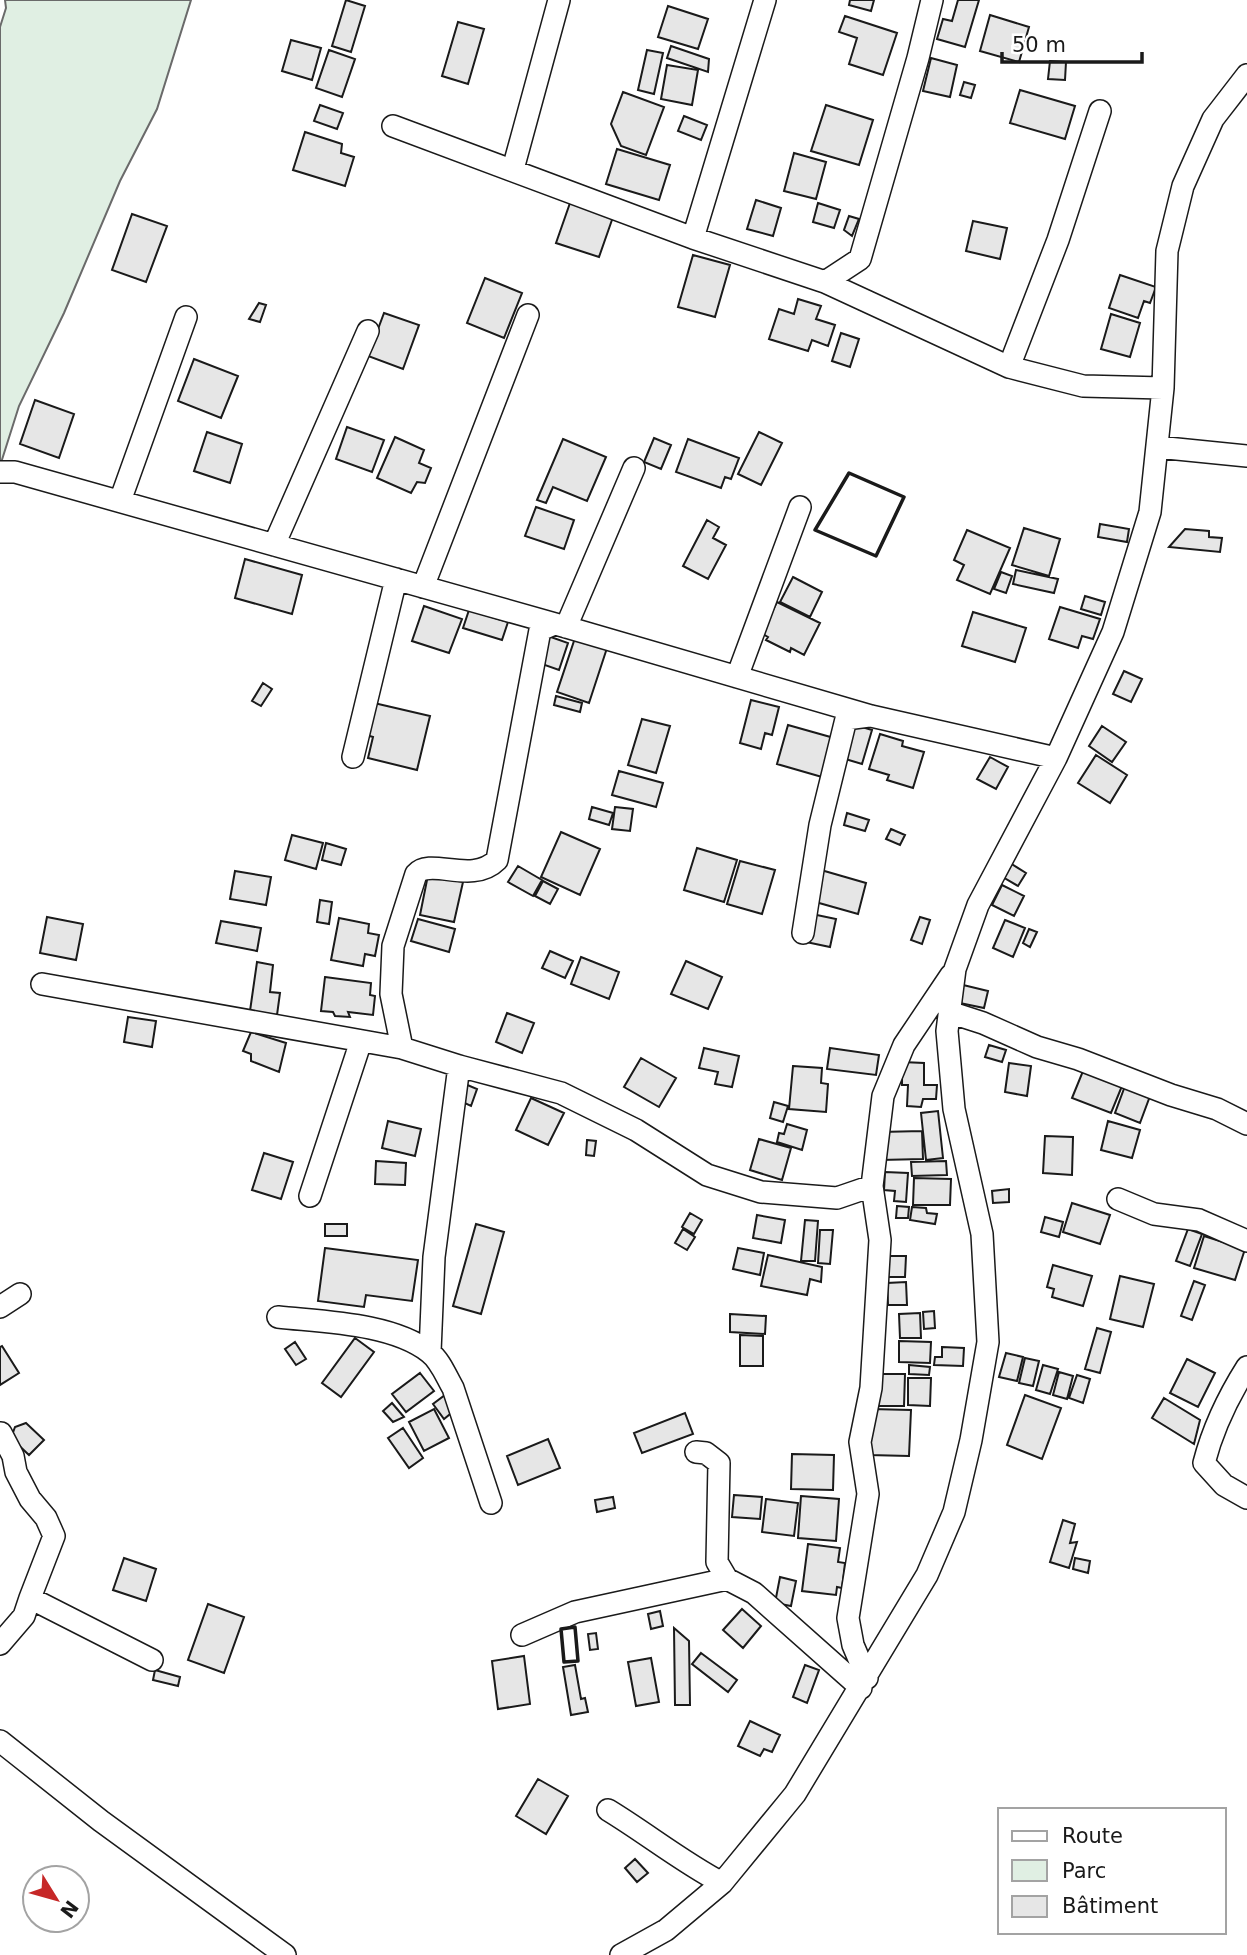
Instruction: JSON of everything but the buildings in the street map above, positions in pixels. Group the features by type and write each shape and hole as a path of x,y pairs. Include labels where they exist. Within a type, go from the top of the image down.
{"street":[{"path":"513,169 559,0"},
{"path":"693,238 765,0"},
{"path":"825,282 860,259 932,0"},
{"path":"621,1955 666,1930 722,1883 795,1794 927,1575 954,1511 971,1440 988,1342 982,1234 954,1109 947,1031 955,969 978,905 1056,758 1113,632 1150,512 1163,388 1167,251 1183,186 1213,119 1247,75"},
{"path":"1009,367 1058,240 1100,111"},
{"path":"393,126 693,238 825,282 1009,367 1083,386 1163,388"},
{"path":"423,587 528,315"},
{"path":"120,501 186,317"},
{"path":"274,545 368,331"},
{"path":"1157,447 1247,456"},
{"path":"560,625 635,468"},
{"path":"0,472 15,472 120,501 871,716 1056,758"},
{"path":"737,677 800,506"},
{"path":"354,757 396,579"},
{"path":"402,1048 391,994 393,946 416,874 425,868 466,872 484,870 497,860 540,630 560,625"},
{"path":"803,933 820,825 846,719 871,716"},
{"path":"864,1683 848,1618 868,1494 860,1442 871,1388 880,1240 872,1186 883,1096 904,1045 955,969"},
{"path":"42,984 402,1048 561,1093 636,1130 707,1175 761,1192 837,1198 872,1186"},
{"path":"949,1012 983,1023 1037,1048 1078,1059 1171,1095 1217,1109 1247,1124"},
{"path":"310,1196 361,1041"},
{"path":"430,1352 434,1257 459,1066"},
{"path":"1118,1199 1154,1214 1199,1220 1247,1241"},
{"path":"0,1307 20,1293"},
{"path":"278,1317 368,1328 406,1339 430,1352 453,1388 491,1503"},
{"path":"1247,1367 1224,1408 1204,1463 1224,1485 1247,1498"},
{"path":"0,1644 24,1616 54,1535 46,1518 30,1499 1,1433"},
{"path":"696,1452 706,1453 719,1463 717,1562 727,1579 754,1593 864,1683"},
{"path":"522,1634 575,1612 727,1579"},
{"path":"30,1598 152,1660"},
{"path":"0,1741 112,1829 285,1955"},
{"path":"608,1810 722,1883"}],"green space":[{"path":"5,0 191,0 157,109 120,181 64,313 19,406 0,466 0,27 6,8"}],"wall":[{"path":"849,473 904,497 876,556 815,530 849,473"},
{"path":"575,1627 578,1661 564,1662 561,1629 575,1627"}]}
